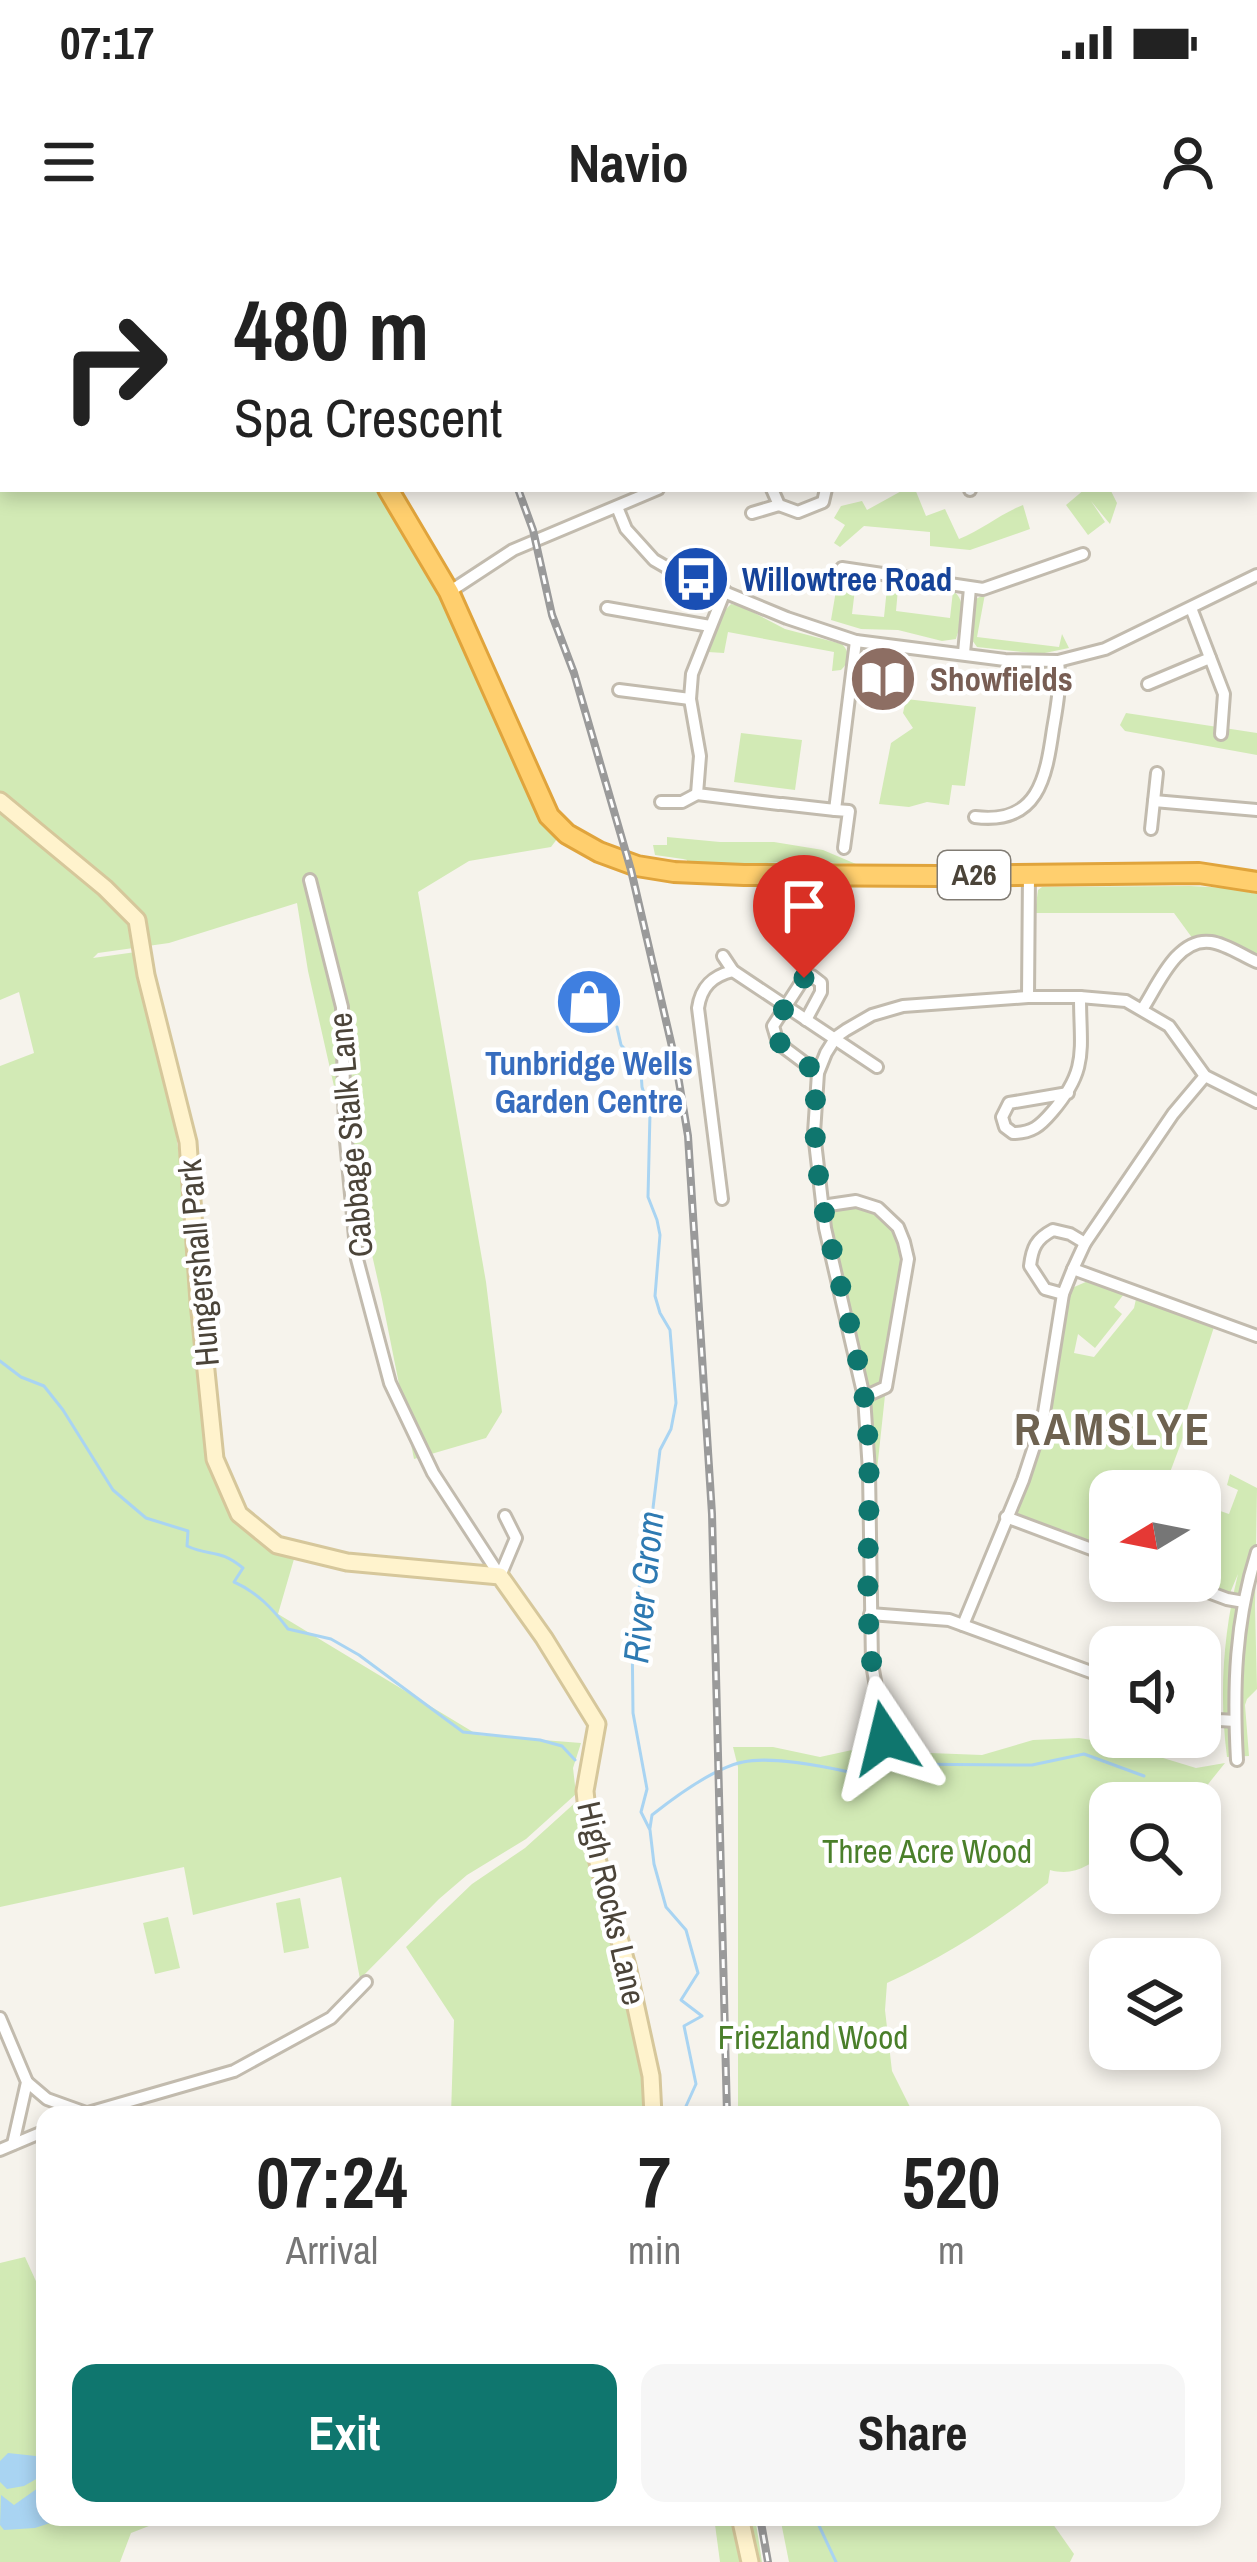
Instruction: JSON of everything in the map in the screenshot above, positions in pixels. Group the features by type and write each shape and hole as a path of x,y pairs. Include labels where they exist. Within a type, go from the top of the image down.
{"highway":[{"name":"A26","path":"390,492 449,592 550,816 567,834 599,852 648,868 744,875 1199,873 1257,882"}],"street":[{"path":"449,592 513,550 651,492"},
{"path":"773,492 779,505 798,512 823,502 825,492"},
{"path":"752,513 779,505"},
{"path":"617,507 626,529 654,560 787,618 856,641 1006,660 1058,662 1106,649 1257,575"},
{"path":"842,568 970,588 994,587 1082,554"},
{"path":"964,653 970,588"},
{"path":"697,794 700,756 690,699 692,674 725,591"},
{"path":"608,608 710,626"},
{"path":"1191,608 1223,694 1222,734"},
{"path":"836,810 856,641"},
{"path":"1148,684 1210,658"},
{"path":"975,817 990,825 1022,809 1041,788 1060,682 1058,662"},
{"path":"619,690 690,699"},
{"path":"1150,830 1157,773"},
{"path":"661,802 682,802 697,794 849,811 844,848"},
{"name":"Hungershall Park","path":"0,801 137,920 188,1142 215,1459 239,1514 277,1544 347,1562 500,1576"},
{"path":"1154,801 1257,810"},
{"path":"1028,997 1029,873"},
{"name":"Cabbage Stalk Lane","path":"310,880 342,1007 345,1130 357,1259 390,1382 433,1473 500,1576"},
{"path":"1143,1008 1174,959 1190,945 1210,941 1257,962"},
{"path":"723,956 733,971 877,1067"},
{"path":"722,1199 718,1136 698,1008 700,993 710,981 733,971"},
{"path":"806,1020 821,992 821,983 812,976 804,978 773,1026 773,1034 818,1073"},
{"path":"885,1738 872,1664 863,1397 822,1206 814,1133 818,1073 836,1037 872,1015 902,1006 1028,997 1126,1001 1169,1026 1205,1076 1257,1102"},
{"path":"1068,1093 1009,1103 1002,1117 1005,1127 1024,1133 1040,1126 1068,1093 1076,1079 1079,997"},
{"path":"962,1625 1024,1480 1042,1419 1063,1294 1073,1269 1085,1243 1173,1114 1205,1076"},
{"path":"822,1206 856,1201 878,1208 898,1227 908,1259 886,1387 863,1397"},
{"path":"1063,1294 1045,1289 1030,1266 1031,1250 1053,1230 1085,1243"},
{"path":"1073,1269 1257,1336"},
{"path":"500,1576 515,1538 505,1516"},
{"path":"1006,1517 1089,1548"},
{"path":"1238,1760 1237,1646 1257,1552"},
{"name":"High Rocks Lane","path":"500,1576 596,1724 585,1791 590,1830 627,1966 651,2077 653,2106"},
{"path":"1221,1596 1244,1601"},
{"path":"870,1613 949,1620 1089,1671"},
{"path":"1221,1720 1235,1721"},
{"path":"111,2106 234,2071 331,2018 366,1982"},
{"path":"0,2018 27,2082 64,2106"},
{"path":"13,2144 27,2082"},
{"path":"0,2150 36,2135"},
{"path":"742,2526 749,2562"}],"green space":[{"path":"0,492 378,492 406,531 452,615 537,813 557,839 551,847 469,861 418,892 486,1282 502,1412 486,1438 414,1459 297,903 169,943 98,953 93,958 136,952 170,1089 210,1456 241,1528 294,1559 278,1614 478,1735 581,1743 573,1768 576,1794 526,1839 467,1875 360,1979 341,1877 193,1915 184,1867 0,1907 0,1066 34,1053 19,992 0,1000"},
{"path":"900,492 916,492 926,516 945,509 959,539 1023,505 1030,529 970,550 930,546 930,532 864,526 840,547 834,543 845,525 834,518 841,506 862,501 867,510"},
{"path":"1081,492 1112,492 1117,503 1110,524 1091,501 1105,522 1088,535 1066,505"},
{"path":"838,579 856,581 852,614 884,617 887,588 898,589 896,611 950,618 953,591 962,607 956,639 861,629 831,620"},
{"path":"985,594 977,637 1059,647 1062,634 1069,648 1040,654 977,647 972,640 976,599"},
{"path":"731,604 785,629 842,644 848,654 846,664 832,671 834,652 728,632 724,653 708,652"},
{"path":"906,699 976,707 965,786 952,785 949,805 879,804 891,743 913,728 903,713"},
{"path":"1126,713 1257,733 1257,755 1125,731 1120,725"},
{"path":"741,733 802,740 795,790 734,782"},
{"path":"667,837 774,842 823,850 856,864 687,864 687,860 655,855 653,845 667,845"},
{"path":"1190,886 1257,894 1257,960 1193,939 1174,913 1035,913 1042,887"},
{"path":"855,1202 877,1209 897,1228 907,1259 877,1470 870,1470 823,1207"},
{"path":"1088,1281 1124,1294 1114,1307 1122,1314 1095,1348 1078,1334 1074,1353 1094,1357 1134,1308 1136,1299 1214,1327 1171,1470 1089,1470 1089,1540 1007,1517 1043,1419 1065,1291"},
{"path":"1230,1474 1257,1488 1257,1689 1245,1705 1249,1756 1227,1757 1224,1665 1238,1574 1230,1593 1221,1590 1221,1511 1229,1514 1238,1490 1227,1485"},
{"path":"1079,1738 1089,1740 1089,1758 1163,1758 1196,1768 1225,1763 1210,1782 1089,1782 1089,1864 1074,1871 1050,1870 1048,1883 1010,1912 887,1983 892,2071 910,2106 738,2106 738,1767 733,1747 773,1747 820,1757 852,1750 982,1755 1033,1740"},
{"path":"577,1801 631,2007 646,2106 451,2106 454,2020 406,1947 472,1884 525,1848"},
{"path":"300,1898 309,1948 284,1953 276,1903"},
{"path":"168,1917 180,1968 155,1974 143,1923"},
{"path":"25,2257 36,2281 36,2526 149,2526 131,2533 120,2562 0,2562 0,2263"},
{"path":"715,2526 756,2526 762,2562 720,2562"},
{"path":"782,2526 1054,2526 1074,2554 1070,2562 789,2562"}],"water":[{"path":"8,2453 36,2456 36,2479 7,2489 0,2482 0,2461"},
{"path":"36,2489 36,2526 41,2526 4,2530 1,2495 14,2505"}],"waterway":[{"name":"River Grom","path":"617,1027 621,1045 641,1072 650,1113 648,1197 660,1235 655,1296 670,1330 676,1403 671,1429 660,1450 632,1628 633,1713 647,1789 641,1812 650,1830 666,1907 686,1930 698,1973 681,2000 702,2016 684,2026 696,2084 686,2106"},
{"path":"0,1361 44,1386 113,1490 146,1518 188,1531 187,1546 243,1568 234,1582 264,1602 288,1629 331,1639 359,1655 463,1732 540,1740 562,1746 575,1760"},
{"path":"650,1828 652,1815 696,1784 732,1765 754,1760 849,1772 872,1755 892,1764 1032,1765 1084,1754 1144,1776"},
{"name":"River Grom","path":"819,2526 836,2562"}],"railway":[{"path":"519,492 631,870 688,1136 712,1514 727,2106"},
{"path":"762,2526 768,2562"}],"place":[{"name":"Willowtree Road","path":"696,579"},
{"name":"Showfields","path":"883,679"},
{"name":"Tunbridge Wells Garden Centre","path":"589,1002"}],"district":[{"name":"RAMSLYE","path":"1113,1429"}],"route":[{"path":"804,978 773,1026 773,1034 818,1073 814,1133 825,1228 862,1387 869,1471 872,1664 885,1738"}],"park label":[{"name":"Three Acre Wood","path":"927,1851"},
{"name":"Friezland Wood","path":"813,2037"}]}
